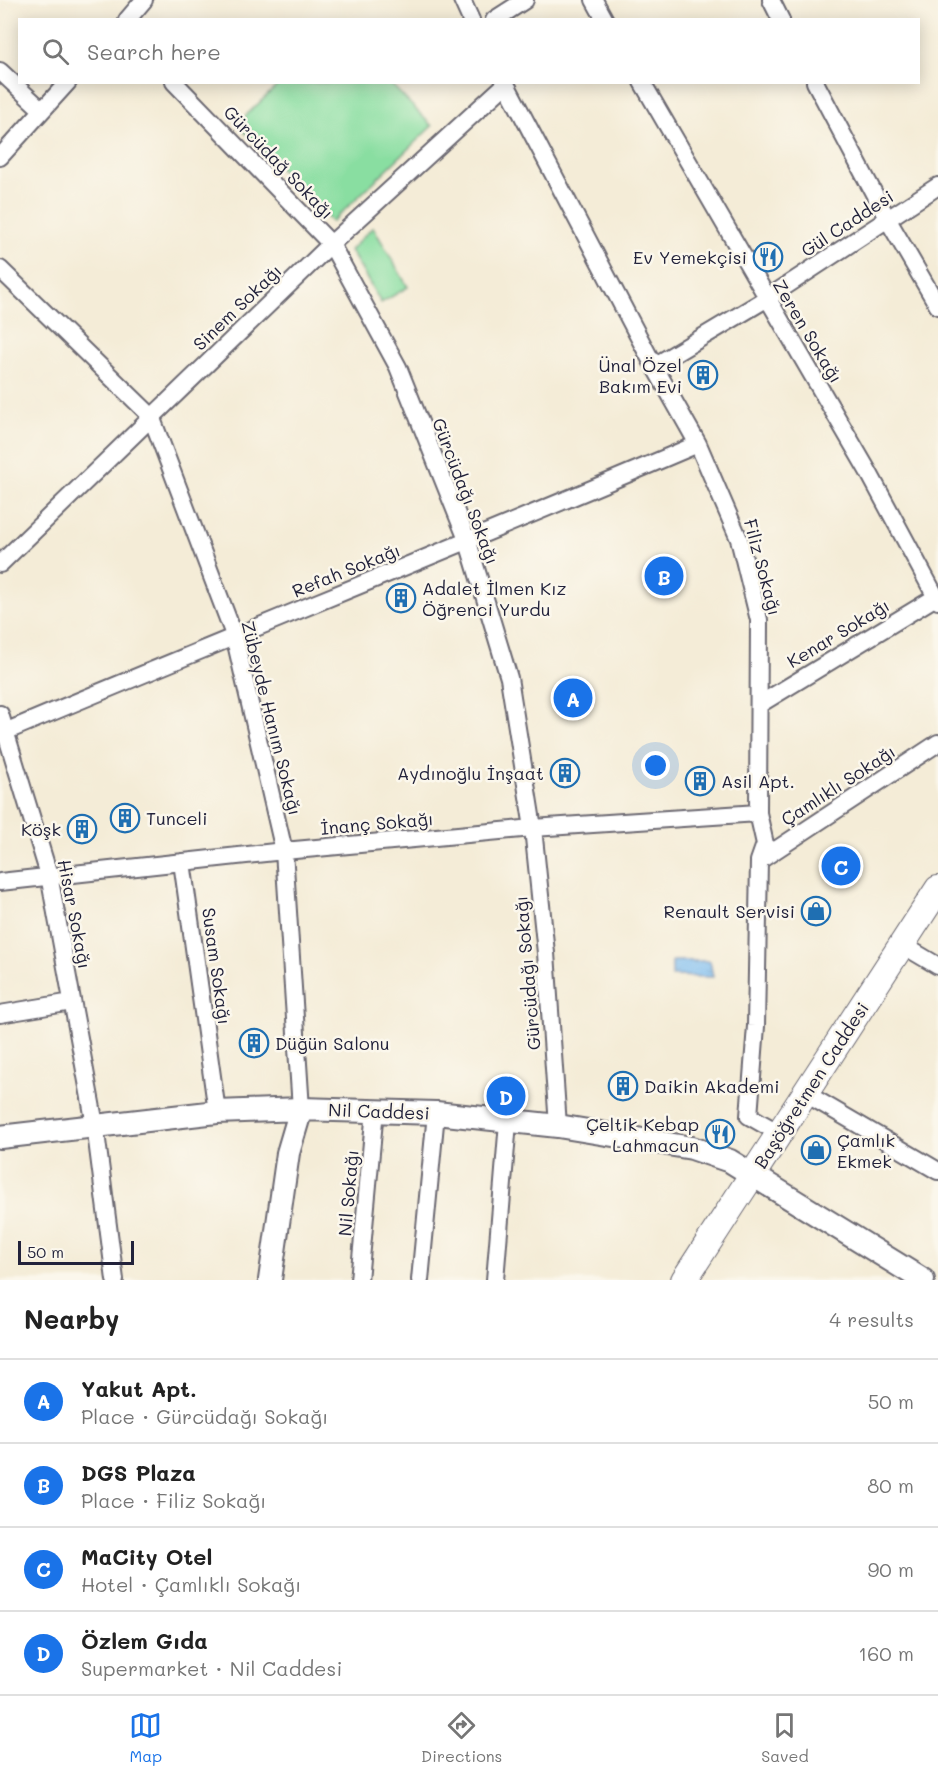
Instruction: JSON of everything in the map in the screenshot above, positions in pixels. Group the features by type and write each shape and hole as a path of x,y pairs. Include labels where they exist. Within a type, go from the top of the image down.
{"main road":[{"name":"Başöğretmen Caddesi","path":"699,1280 779,1133 938,890"},
{"name":"Başöğretmen Caddesi","path":"684,1280 815,1099 938,909"}],"street":[{"path":"129,18 144,0"},
{"path":"462,0 470,18"},
{"path":"497,18 525,0"},
{"path":"594,0 604,18"},
{"path":"771,0 780,18"},
{"path":"0,71 42,110"},
{"path":"0,157 66,84"},
{"name":"Gürcüdağ Sokağı","path":"176,84 331,244"},
{"name":"Sinem Sokağı","path":"0,564 331,244 505,84"},
{"name":"Filiz Sokağı","path":"507,84 654,366 698,444 739,539 759,620 758,813 765,844 759,861 756,1026 749,1116 779,1133"},
{"name":"Zeren Sokağı","path":"643,84 868,471 937,599"},
{"path":"816,84 888,220 938,306"},
{"name":"Gül Caddesi","path":"654,366 766,299 938,186"},
{"name":"Gürcüdağı Sokağı","path":"331,244 398,367 468,542 509,678 533,828 546,953 558,1126"},
{"name":"Zübeyde Hanım Sokağı","path":"0,269 151,416 234,635 285,851 301,1108"},
{"name":"Refah Sokağı","path":"7,731 234,635 468,542 698,444"},
{"name":"Kenar Sokağı","path":"760,704 937,599"},
{"name":"Hisar Sokağı","path":"0,714 49,875 95,1125 115,1280"},
{"name":"Çamlıklı Sokağı","path":"759,861 938,743"},
{"name":"İnanç Sokağı","path":"0,882 285,851 533,828 758,813"},
{"name":"Susam Sokağı","path":"182,862 217,1112"},
{"path":"911,950 938,966"},
{"path":"0,1014 72,1002"},
{"path":"815,1099 938,1171"},
{"path":"270,1280 288,1153 301,1108"},
{"name":"Nil Caddesi","path":"0,1137 217,1112 301,1108 436,1113 558,1126 692,1148 730,1161 923,1280"},
{"name":"Nil Sokağı","path":"359,1280 375,1110"},
{"path":"420,1280 436,1113"},
{"path":"495,1280 508,1122"}],"green space":[{"path":"279,84 391,84 432,126 332,222 237,124"},
{"path":"373,227 408,287 381,303 350,250"}],"water":[{"path":"672,961 710,961 713,977 672,976"}],"place":[{"name":"Ev Yemekçisi","path":"768,257"},
{"name":"Ünal Özel Bakım Evi","path":"703,375"},
{"name":"DGS Plaza","path":"664,576"},
{"name":"Adalet İlmen Kız Öğrenci Yurdu","path":"401,598"},
{"name":"Yakut Apt.","path":"573,698"},
{"name":"Aydınoğlu İnşaat","path":"565,773"},
{"name":"Asil Apt.","path":"700,781"},
{"name":"Tunceli","path":"125,818"},
{"name":"Köşk","path":"82,829"},
{"name":"MaCity Otel","path":"841,866"},
{"name":"Renault Servisi","path":"816,911"},
{"name":"Düğün Salonu","path":"254,1043"},
{"name":"Daikin Akademi","path":"623,1086"},
{"name":"Özlem Gıda","path":"506,1096"},
{"name":"Çeltik Kebap Lahmacun","path":"720,1134"},
{"name":"Çamlık Ekmek","path":"816,1150"}]}
